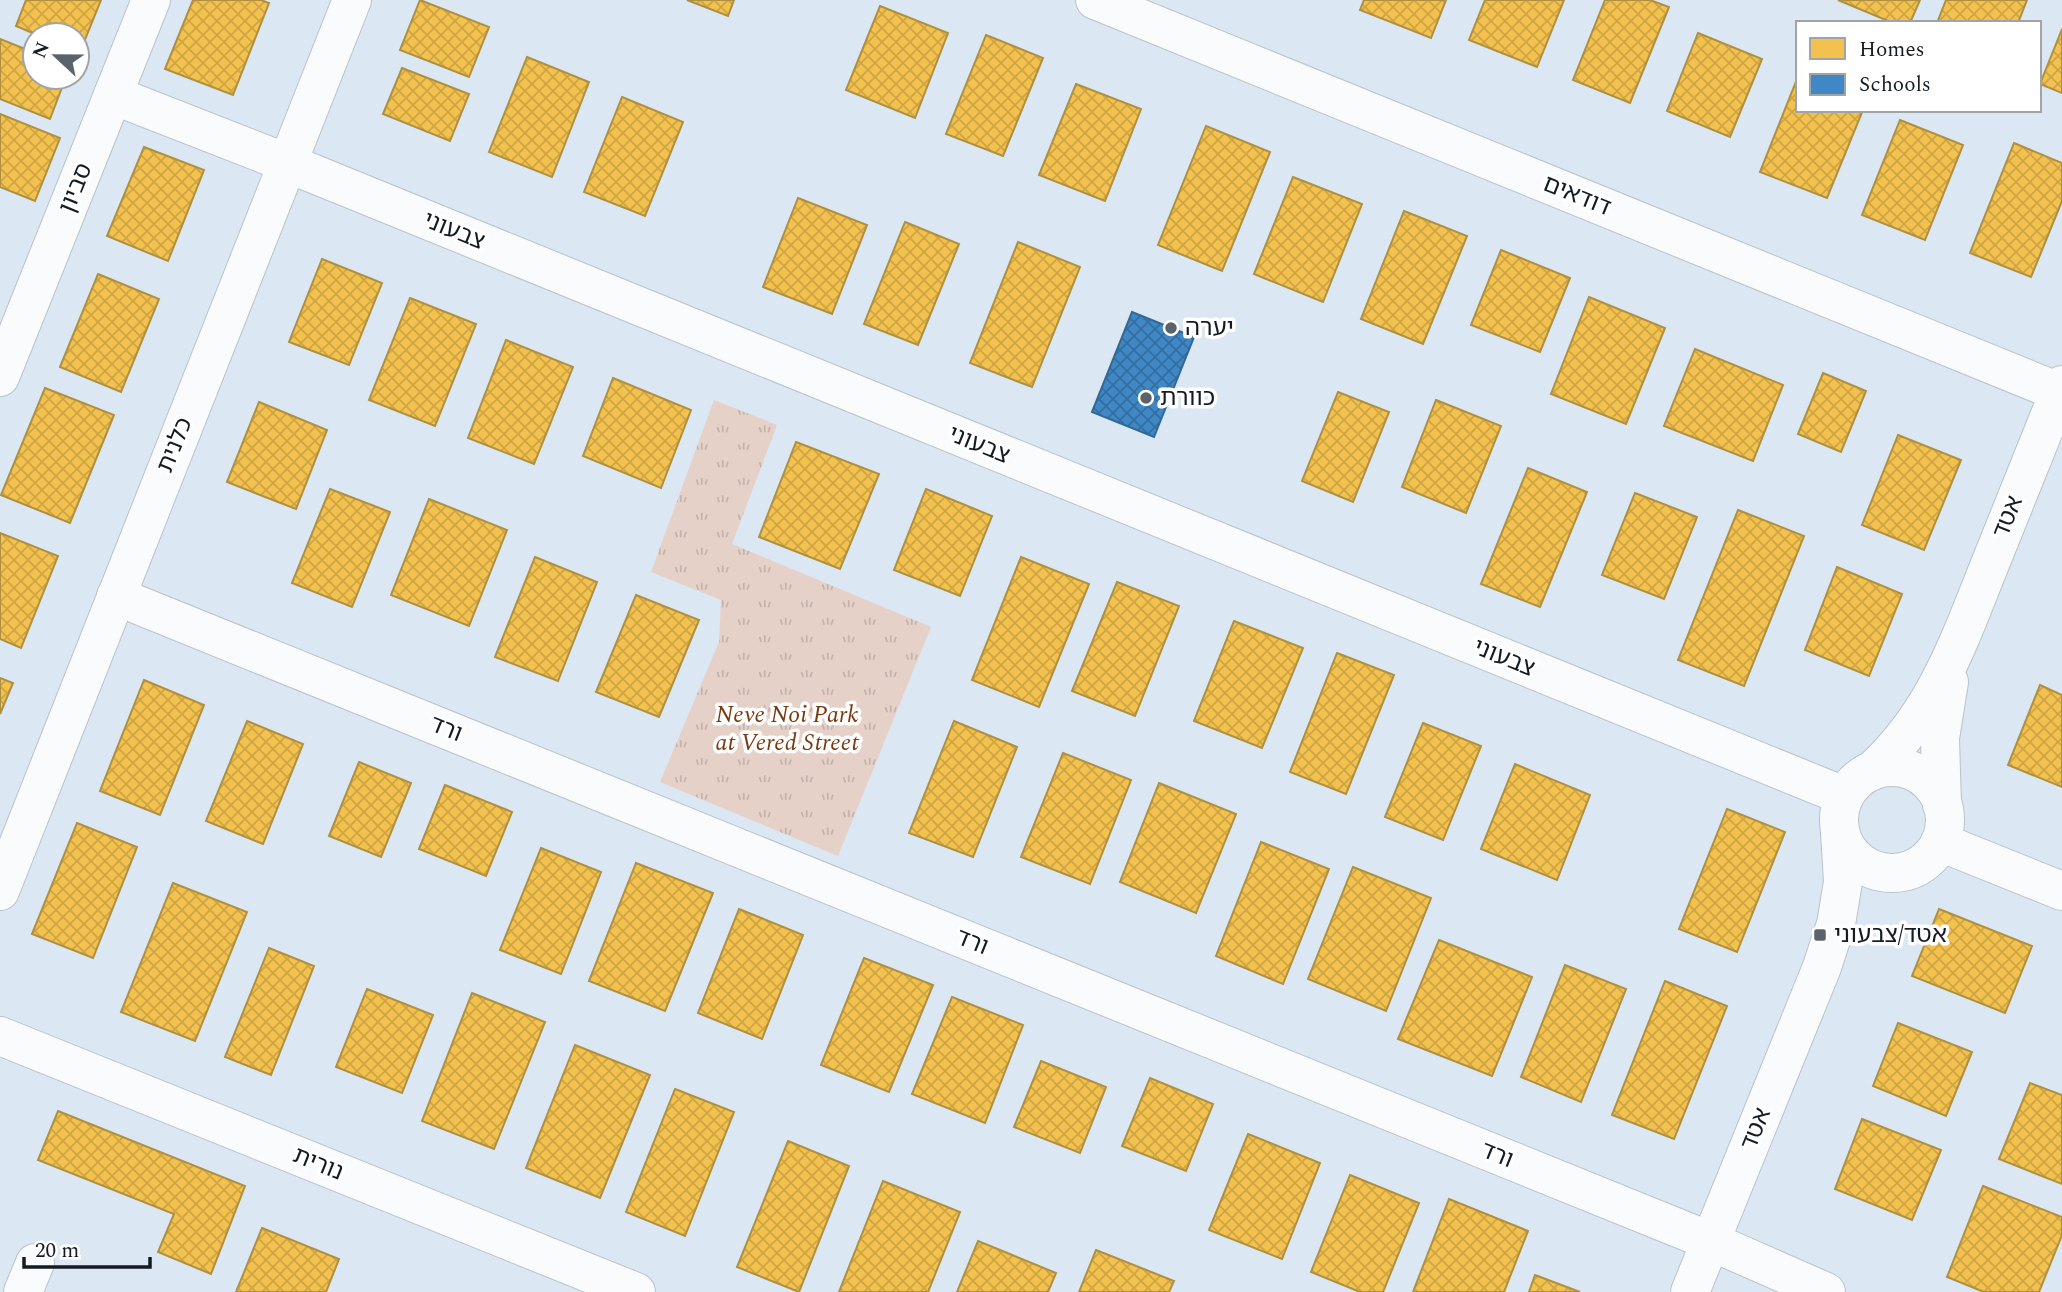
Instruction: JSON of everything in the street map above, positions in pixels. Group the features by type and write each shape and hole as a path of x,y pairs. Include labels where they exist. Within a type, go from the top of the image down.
{"street":[{"name":"סביון","path":"0,377 151,0"},
{"name":"כלנית","path":"0,891 352,0"},
{"name":"דודאים","path":"1095,0 2061,388"},
{"name":"צבעוני","path":"113,96 287,163 1842,814"},
{"name":"אטד","path":"1872,771 1910,732 1927,706 1955,650 2061,388"},
{"name":"ורד","path":"116,596 1710,1241 1826,1292"},
{"name":"אטד","path":"1941,823 1940,738 1955,650"},
{"path":"1889,767 1907,769 1923,777 1935,789 1941,823 1932,854 1907,871 1890,873 1874,870 1847,849 1842,814 1852,786 1872,771 1889,767"},
{"name":"אטד","path":"1690,1292 1822,967 1836,924 1843,882 1842,814"},
{"path":"1941,823 2062,891"},
{"name":"אטד","path":"1822,967 1853,915 1874,892 1907,871"},
{"name":"נורית","path":"0,1036 636,1292"}],"green space":[{"name":"Neve Noi Park at Vered Street","path":"714,400 777,425 732,544 931,627 838,856 660,782 719,642 721,600 651,572"}],"building: Homes":[{"path":"26,0 101,0 91,25 91,21 21,21 21,28 16,26"},
{"path":"193,0 261,0 269,3 233,95 165,69"},
{"path":"420,0 489,27 469,77 400,50"},
{"path":"687,0 734,0 728,16"},
{"path":"1364,0 1446,0 1431,38 1360,10"},
{"path":"1485,0 1564,0 1537,67 1469,40"},
{"path":"1605,0 1650,0 1669,7 1630,103 1573,80"},
{"path":"1838,0 1920,0 1911,21 1888,21"},
{"path":"1946,0 2027,0 2019,21 1938,21"},
{"path":"880,6 948,33 915,118 846,90"},
{"path":"2062,29 2062,93 2041,84"},
{"path":"1698,33 1762,59 1730,137 1667,111"},
{"path":"986,35 1043,58 1003,156 946,134"},
{"path":"0,39 21,47 21,91 61,91 50,119 0,99"},
{"path":"527,57 589,82 552,177 489,152"},
{"path":"402,68 469,94 450,141 383,114"},
{"path":"1796,82 1796,112 1862,112 1827,198 1760,172"},
{"path":"1076,84 1141,109 1105,201 1039,175"},
{"path":"622,97 683,122 645,216 584,192"},
{"path":"0,114 60,138 35,201 0,187"},
{"path":"1900,120 1963,145 1925,240 1862,215"},
{"path":"1206,126 1270,152 1222,271 1158,245"},
{"path":"2014,143 2062,163 2062,201 2031,277 1970,253"},
{"path":"144,147 204,170 168,261 107,236"},
{"path":"1293,177 1362,204 1323,302 1254,274"},
{"path":"798,198 867,225 832,314 763,287"},
{"path":"1404,211 1467,236 1423,344 1361,319"},
{"path":"905,222 959,244 918,345 864,324"},
{"path":"1018,242 1080,267 1032,387 970,363"},
{"path":"1501,250 1570,278 1540,352 1471,325"},
{"path":"322,259 382,283 349,365 289,342"},
{"path":"98,274 159,299 121,392 60,367"},
{"path":"1589,297 1665,328 1626,424 1551,394"},
{"path":"410,298 476,324 435,426 369,400"},
{"path":"506,340 573,367 534,464 468,438"},
{"path":"1695,349 1783,385 1753,461 1664,426"},
{"path":"1823,373 1866,391 1841,452 1798,434"},
{"path":"613,378 691,410 661,488 583,456"},
{"path":"45,388 114,415 70,523 1,495"},
{"path":"1338,392 1389,412 1353,502 1302,481"},
{"path":"1436,400 1501,426 1466,513 1402,487"},
{"path":"259,402 327,430 296,509 227,482"},
{"path":"1898,435 1961,460 1924,550 1862,525"},
{"path":"796,442 879,474 840,569 759,537"},
{"path":"1528,468 1587,492 1540,607 1481,584"},
{"path":"330,489 390,512 352,607 292,583"},
{"path":"926,489 992,516 960,596 894,570"},
{"path":"1635,493 1697,517 1664,599 1602,575"},
{"path":"429,499 507,530 469,626 391,595"},
{"path":"1738,510 1804,536 1744,686 1678,660"},
{"path":"0,533 58,556 21,648 0,639"},
{"path":"535,557 597,582 558,681 495,657"},
{"path":"1021,557 1089,584 1039,707 972,680"},
{"path":"1837,567 1902,594 1869,676 1805,650"},
{"path":"1117,582 1179,606 1135,716 1072,691"},
{"path":"636,595 699,620 659,717 596,692"},
{"path":"1234,621 1303,648 1262,748 1194,721"},
{"path":"1337,653 1394,675 1346,794 1290,772"},
{"path":"0,678 13,683 0,714"},
{"path":"144,680 204,705 160,815 100,791"},
{"path":"2040,685 2062,695 2062,787 2008,765"},
{"path":"247,721 303,744 263,844 206,821"},
{"path":"954,721 1017,747 973,857 909,833"},
{"path":"1423,723 1481,746 1443,840 1385,817"},
{"path":"1063,753 1131,780 1090,884 1021,857"},
{"path":"359,762 411,783 381,857 329,836"},
{"path":"1515,764 1590,795 1557,880 1481,849"},
{"path":"1159,783 1236,814 1196,913 1120,882"},
{"path":"445,785 512,812 486,876 419,849"},
{"path":"1727,809 1785,832 1737,952 1679,929"},
{"path":"77,823 137,847 93,958 32,934"},
{"path":"1261,842 1329,869 1283,984 1216,956"},
{"path":"541,848 601,872 561,974 500,950"},
{"path":"636,863 713,893 665,1011 589,981"},
{"path":"1353,867 1431,898 1386,1011 1308,979"},
{"path":"173,883 247,912 195,1041 121,1012"},
{"path":"739,909 803,935 762,1039 698,1013"},
{"path":"1939,909 2032,946 2005,1013 1912,976"},
{"path":"1439,940 1532,977 1492,1076 1398,1039"},
{"path":"269,948 314,966 271,1075 225,1057"},
{"path":"864,958 933,985 889,1092 821,1065"},
{"path":"1565,965 1626,989 1581,1102 1521,1077"},
{"path":"1665,981 1727,1006 1674,1139 1612,1115"},
{"path":"367,989 433,1015 402,1093 336,1067"},
{"path":"472,993 545,1022 494,1149 422,1121"},
{"path":"952,997 1023,1025 985,1123 912,1094"},
{"path":"1898,1023 1972,1052 1946,1116 1873,1086"},
{"path":"575,1045 650,1075 600,1198 526,1168"},
{"path":"1041,1061 1106,1087 1080,1153 1014,1127"},
{"path":"1150,1078 1213,1104 1186,1171 1122,1146"},
{"path":"2030,1083 2062,1095 2062,1184 1999,1159"},
{"path":"675,1089 734,1112 685,1236 626,1212"},
{"path":"58,1111 245,1186 211,1274 158,1252 174,1214 38,1160"},
{"path":"1862,1119 1941,1150 1912,1220 1835,1189"},
{"path":"1248,1134 1320,1163 1282,1259 1209,1230"},
{"path":"788,1141 849,1166 799,1292 737,1267"},
{"path":"1350,1175 1419,1203 1383,1292 1360,1292 1311,1272"},
{"path":"883,1181 960,1212 928,1292 839,1292"},
{"path":"1983,1186 2062,1217 2062,1235 2039,1292 1984,1292 1947,1277"},
{"path":"1449,1199 1528,1231 1504,1292 1413,1292"},
{"path":"262,1228 339,1259 326,1292 236,1292"},
{"path":"978,1241 1056,1273 1048,1292 957,1292"},
{"path":"1096,1250 1174,1281 1169,1292 1079,1292"},
{"path":"1535,1275 1580,1292 1529,1292"}],"building: Schools":[{"path":"1132,312 1194,337 1154,437 1092,412"}],"place":[{"name":"יערה","path":"1171,328"},
{"name":"כוורת","path":"1146,398"},
{"name":"אטד/צבעוני","path":"1820,935"}]}
